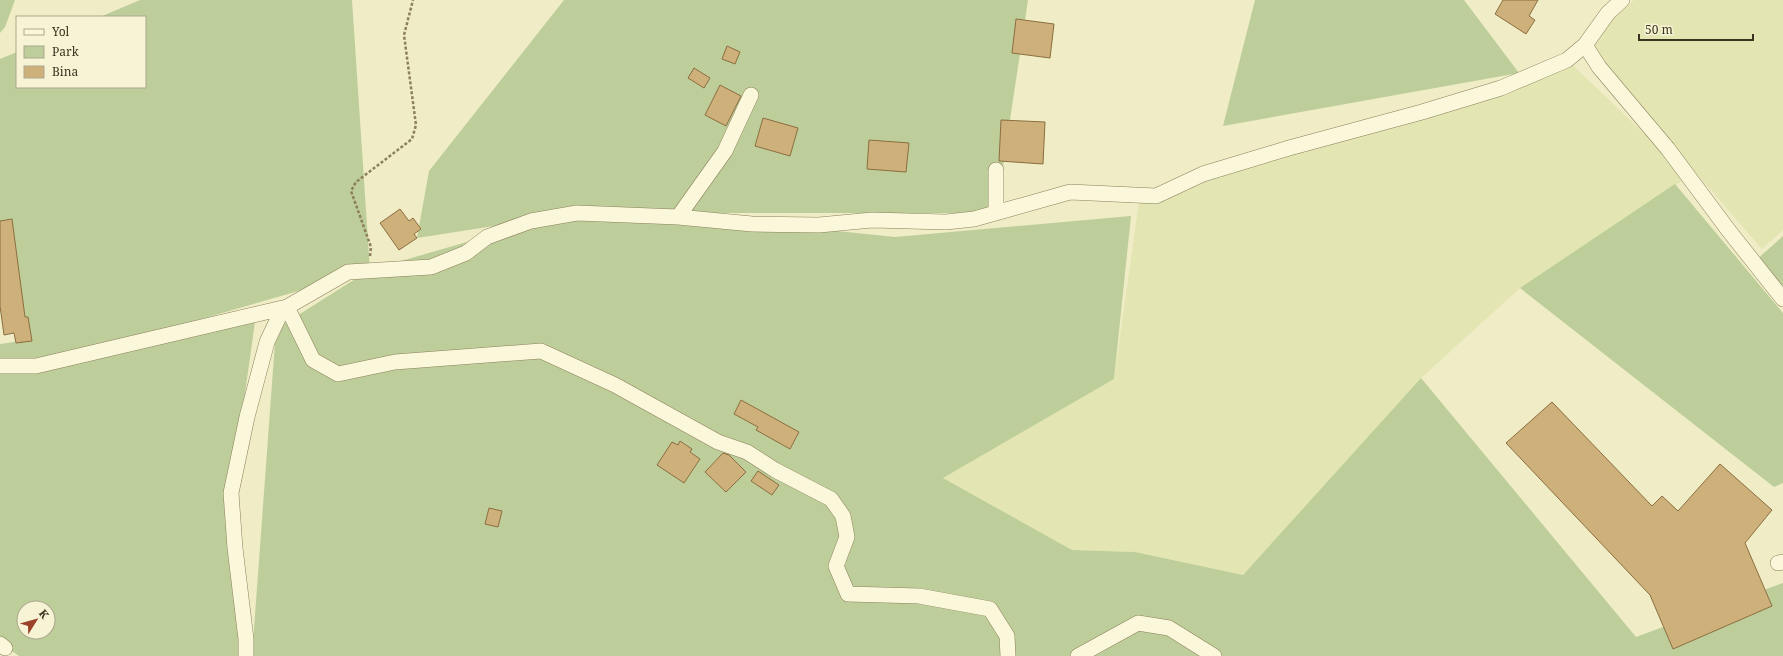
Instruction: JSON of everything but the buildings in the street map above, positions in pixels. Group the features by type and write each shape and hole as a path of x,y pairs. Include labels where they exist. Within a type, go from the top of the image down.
{"street":[{"path":"0,366 36,366 121,345 234,321 285,307 348,272 431,267 466,253 487,237 531,221 577,213 678,217 752,224 819,225 872,220 946,222 974,219 1070,192 1156,196 1203,174 1501,88 1567,60 1585,46 1608,13 1622,0"},
{"path":"1585,46 1599,67 1668,149 1729,231 1783,299"},
{"path":"678,217 725,151 751,95"},
{"path":"996,170 996,213"},
{"path":"246,656 246,639 235,548 231,493 247,417 267,342 285,307"},
{"path":"285,307 313,360 338,374 395,362 541,351 615,385 718,442 747,452 775,470 831,499 843,516 846,537 836,566 848,594 919,596 990,609 1007,636 1008,656"},
{"path":"1078,656 1138,623 1169,628 1214,656"}],"path":[{"path":"370,270 371,247 351,191 356,182 412,139 416,125 404,35 413,0"}],"green space":[{"path":"0,0 15,0 5,27 0,33"},
{"path":"140,0 352,0 370,270 553,217 741,221 895,237 1131,216 1114,379 943,478 1072,550 1135,552 1243,575 1421,378 1636,637 1783,583 1783,656 252,656 276,329 368,271 191,322 256,315 233,478 248,656 19,656 0,643 0,344 29,340 0,228 0,59 16,52 16,88 146,88 146,16 102,16"},
{"path":"564,0 1028,0 996,213 577,213 417,238 429,171"},
{"path":"1255,0 1464,0 1519,73 1223,126"},
{"path":"1634,0 1783,0 1783,230 1762,249 1585,45"},
{"path":"1567,60 1689,176 1520,288 1421,378 1243,575 1135,552 1072,550 943,478 1114,379 1140,195"},
{"path":"1675,184 1783,313 1783,483 1774,487 1520,288"},
{"path":"1783,236 1783,290 1754,262"}]}
